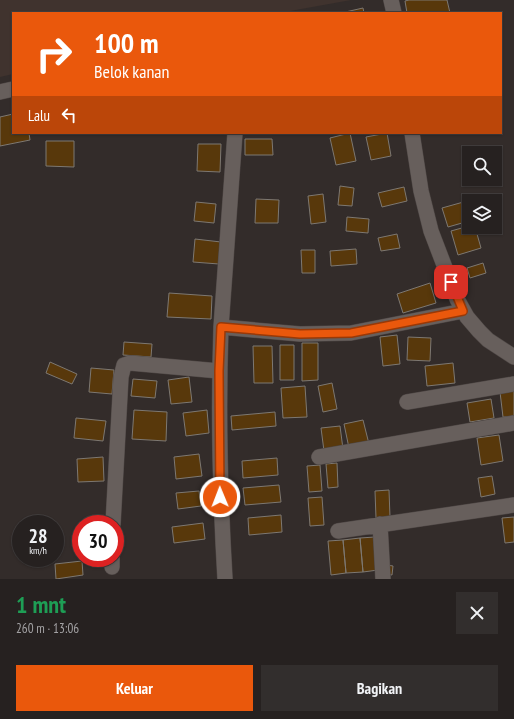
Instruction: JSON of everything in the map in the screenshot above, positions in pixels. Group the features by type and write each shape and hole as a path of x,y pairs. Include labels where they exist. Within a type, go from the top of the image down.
{"street":[{"path":"391,0 394,12"},
{"path":"0,92 12,89"},
{"path":"225,579 220,490 219,371 235,134"},
{"path":"412,134 421,191 431,231 463,311 488,340 514,357"},
{"path":"221,327 300,334 351,333 463,311"},
{"path":"113,515 120,384 124,365 130,363 219,371"},
{"path":"407,402 514,384"},
{"path":"319,457 514,423"},
{"path":"338,531 514,505"},
{"path":"380,524 383,579"}],"shaded area":[{"path":"0,0 351,0 285,12 12,12 12,74 0,77"}],"building":[{"path":"447,0 450,12 407,12 405,1"},
{"path":"363,8 364,12 345,12"},
{"path":"12,114 12,134 29,134 30,140 0,146 0,117"},
{"path":"350,134 356,161 336,165 330,138"},
{"path":"387,134 391,156 371,160 366,137"},
{"path":"245,139 272,139 273,155 245,155"},
{"path":"46,141 74,141 74,167 46,166"},
{"path":"198,144 221,144 220,172 197,171"},
{"path":"340,186 354,188 352,206 338,205"},
{"path":"404,187 407,201 382,207 378,193"},
{"path":"323,194 326,222 311,224 308,196"},
{"path":"256,199 279,200 278,223 255,223"},
{"path":"196,202 216,204 214,223 194,221"},
{"path":"462,202 462,223 448,227 442,208"},
{"path":"347,217 369,219 368,233 346,231"},
{"path":"462,228 462,234 477,234 481,248 458,255 451,231"},
{"path":"397,234 400,248 381,251 378,238"},
{"path":"195,239 221,242 219,264 193,262"},
{"path":"356,249 357,264 331,266 330,251"},
{"path":"301,250 315,250 315,273 302,273"},
{"path":"483,263 486,273 470,278 467,268"},
{"path":"430,283 436,303 403,313 397,294"},
{"path":"169,293 212,296 211,319 167,317"},
{"path":"397,335 400,364 383,366 380,337"},
{"path":"408,337 431,338 430,361 407,360"},
{"path":"124,342 152,344 151,357 123,355"},
{"path":"302,343 318,343 318,380 302,381"},
{"path":"280,345 294,345 294,380 280,380"},
{"path":"253,346 272,346 273,383 254,383"},
{"path":"50,362 77,374 72,384 46,373"},
{"path":"453,363 455,383 427,386 425,366"},
{"path":"91,368 114,370 112,394 89,392"},
{"path":"189,377 192,402 171,404 168,380"},
{"path":"133,379 157,381 155,398 131,396"},
{"path":"332,383 337,409 323,412 318,386"},
{"path":"305,386 307,417 283,418 281,388"},
{"path":"514,390 514,416 503,417 500,392"},
{"path":"491,399 494,418 470,422 467,403"},
{"path":"134,410 167,412 166,441 132,439"},
{"path":"207,410 209,433 186,436 183,413"},
{"path":"275,412 276,426 232,430 231,416"},
{"path":"76,418 106,421 103,441 74,438"},
{"path":"363,420 369,444 349,448 344,424"},
{"path":"340,426 343,449 324,451 321,428"},
{"path":"499,435 503,461 481,465 477,438"},
{"path":"199,454 202,476 176,479 174,457"},
{"path":"103,457 104,481 78,482 77,459"},
{"path":"277,458 278,475 243,478 242,461"},
{"path":"337,463 338,487 328,488 326,464"},
{"path":"320,465 322,491 309,492 307,466"},
{"path":"492,476 495,494 481,497 478,478"},
{"path":"279,485 281,502 245,505 243,488"},
{"path":"389,490 390,517 376,518 375,491"},
{"path":"199,491 201,506 178,509 176,493"},
{"path":"322,497 324,525 310,526 308,498"},
{"path":"281,515 282,532 249,535 248,518"},
{"path":"514,517 514,542 505,543 502,518"},
{"path":"203,523 205,539 174,543 172,527"},
{"path":"375,537 378,570 363,572 360,538"},
{"path":"360,538 363,572 346,573 343,540"},
{"path":"343,540 346,573 331,575 328,541"},
{"path":"72,562 72,567 82,567 83,575 56,579 55,567 64,567 64,563"},
{"path":"387,565 393,566 392,575 386,574"}],"route":[{"path":"220,497 219,371 221,327 300,334 340,334 359,332 463,311 451,282"}]}
